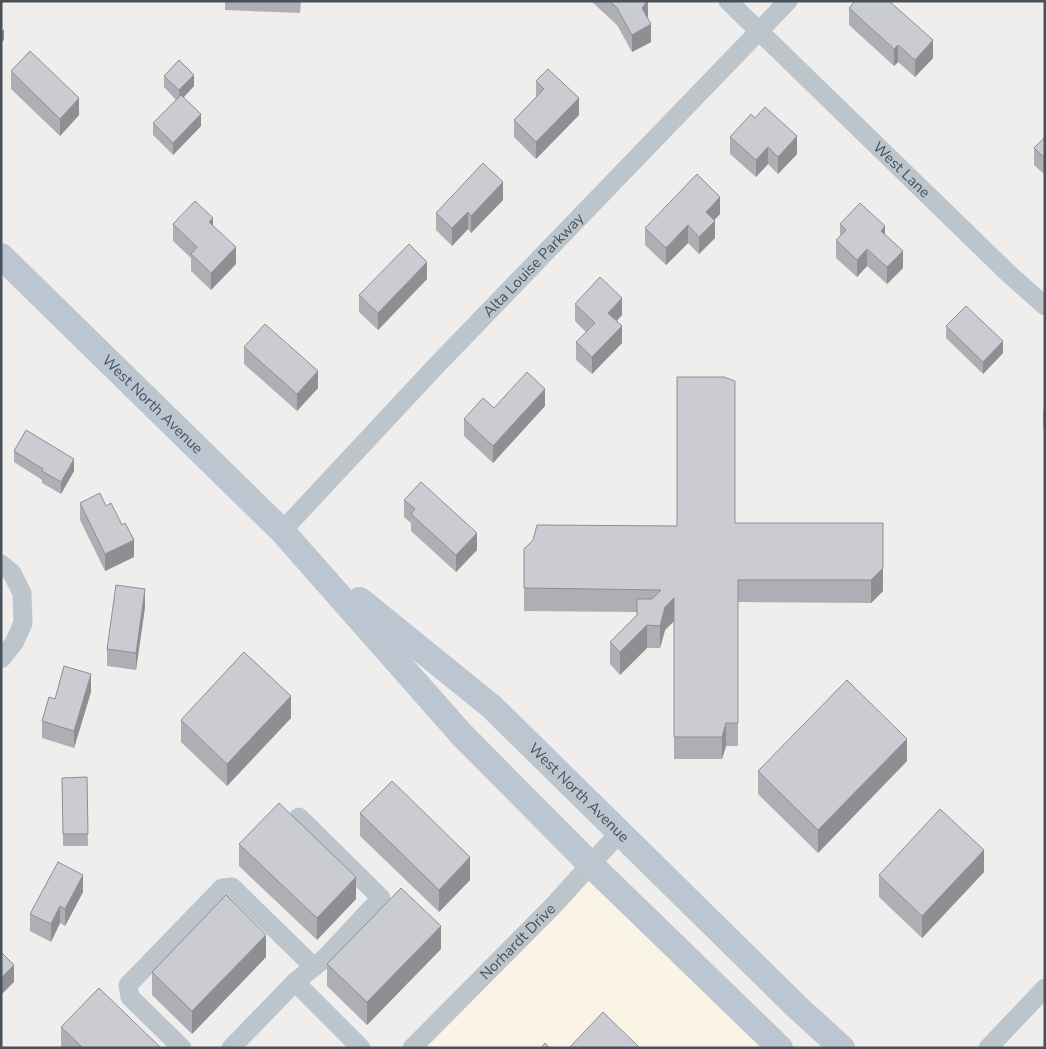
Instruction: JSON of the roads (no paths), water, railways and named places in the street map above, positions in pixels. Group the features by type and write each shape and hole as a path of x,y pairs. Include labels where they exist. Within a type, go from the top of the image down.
{"main road":[{"name":"West North Avenue","path":"1,256 282,531 462,735 590,865 780,1048"},
{"name":"West North Avenue","path":"303,553 492,706 797,1007 842,1048"}],"street":[{"name":"West Lane","path":"728,1 1008,273 1043,302"},
{"name":"Alta Louise Parkway","path":"282,531 435,367 788,1"},
{"path":"1,564 12,573 22,593 23,623 14,643 1,660"},
{"path":"231,1048 295,982 314,968 382,898 299,817"},
{"name":"Norhardt Drive","path":"412,1048 553,906 620,832"},
{"path":"182,1048 130,997 128,985 222,888 232,887 314,968"},
{"path":"295,982 361,1048"},
{"path":"988,1048 1045,988"}]}
